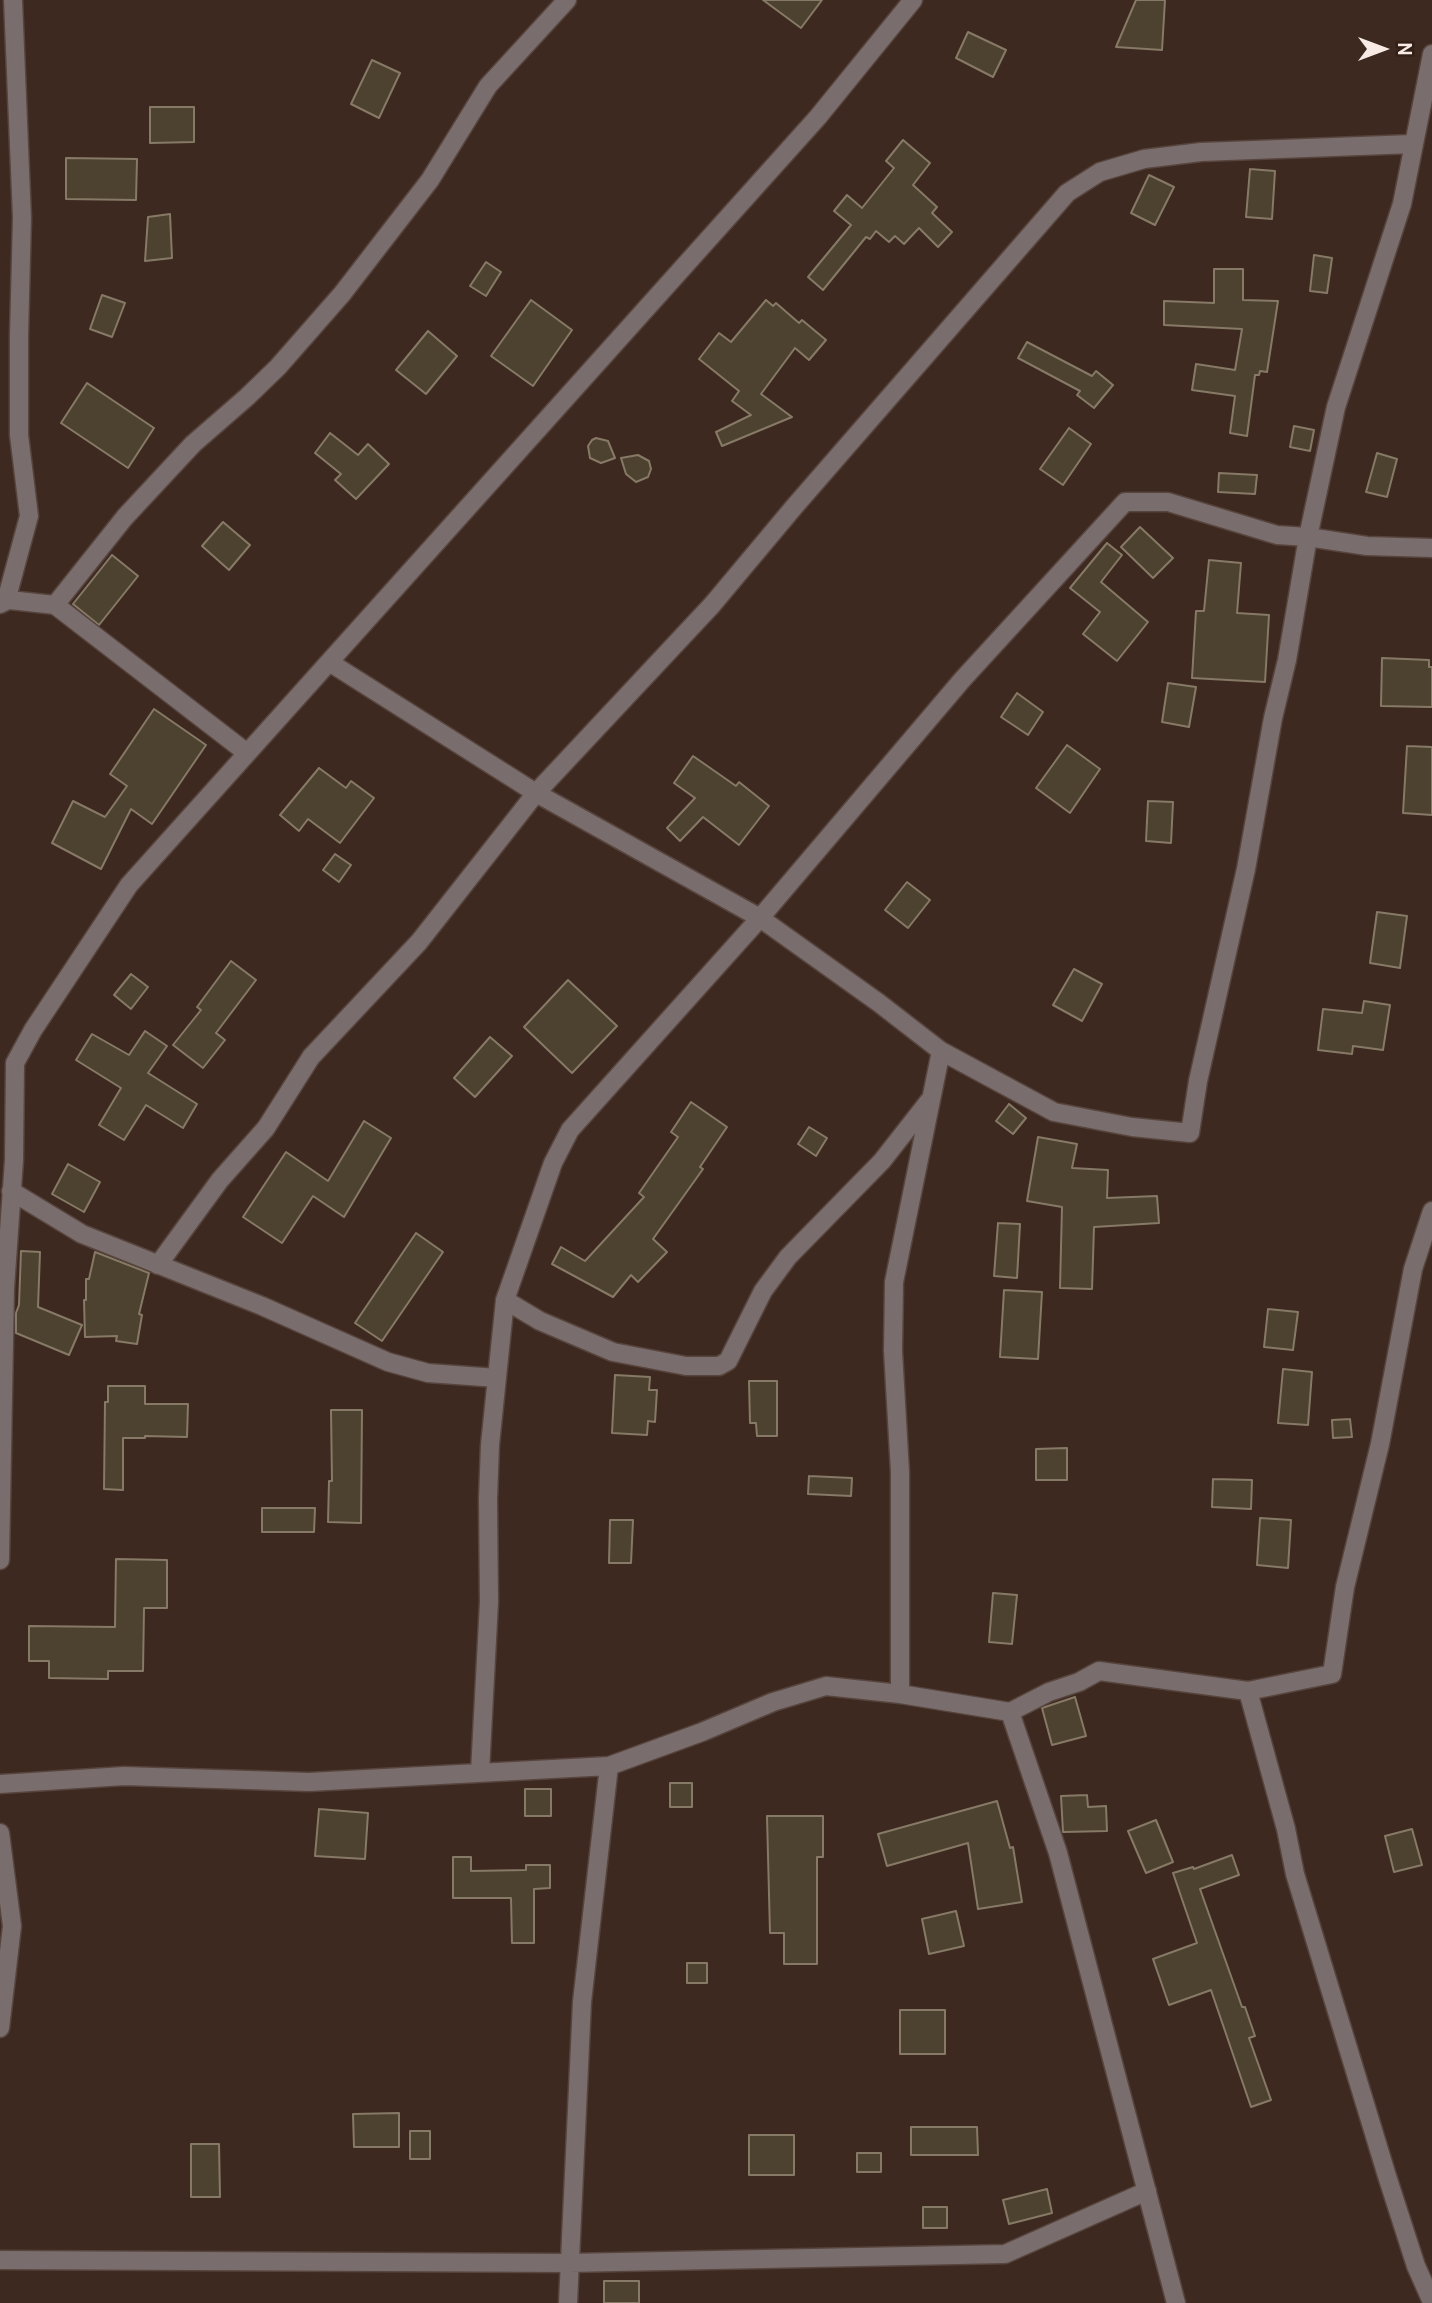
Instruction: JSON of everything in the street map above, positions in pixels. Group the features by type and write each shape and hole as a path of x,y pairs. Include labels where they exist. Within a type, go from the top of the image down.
{"street":[{"path":"13,0 22,218 19,435 29,516 2,601 55,605 247,753"},
{"path":"55,605 125,517 193,444 270,375 342,294 430,180 488,86 567,0"},
{"path":"0,1560 5,1288 14,1160 15,1063 33,1030 129,885 818,117 913,0"},
{"path":"329,662 536,793 760,918 941,1051 1054,1112 1132,1127 1190,1133 1198,1081 1246,869 1308,537 1336,407 1402,204 1432,54"},
{"path":"158,1265 220,1180 266,1128 311,1057 419,942 536,793 712,605 1067,193 1100,172 1144,159 1201,152 1413,144"},
{"path":"481,1772 489,1602 488,1486 505,1300 553,1163 570,1130 760,918 962,680 1125,502 1168,502 1277,535 1367,546 1432,548"},
{"path":"900,1694 900,1472 893,1351 894,1282 941,1051"},
{"path":"505,1300 540,1321 613,1352 686,1366 719,1366 728,1361 763,1292 788,1256 882,1161 933,1096"},
{"path":"11,1191 82,1234 262,1306 388,1362 428,1373 496,1378"},
{"path":"0,1784 124,1776 309,1782 609,1766 702,1732 773,1702 827,1686 900,1694 1010,1713 1049,1692 1079,1682 1099,1671 1248,1691 1332,1674 1345,1587 1380,1444 1413,1269 1432,1211"},
{"path":"1248,1691 1299,1886 1387,2176 1416,2266 1432,2302"},
{"path":"1010,1713 1058,1853 1176,2303"},
{"path":"568,2303 582,2002 609,1766"},
{"path":"0,1833 12,1926 0,2028"},
{"path":"0,2260 569,2263 1005,2254 1147,2191"}],"building":[{"path":"763,0 822,0 801,28"},
{"path":"1136,0 1165,0 1162,50 1116,47"},
{"path":"968,32 1006,50 993,77 956,58"},
{"path":"372,60 400,73 379,118 351,104"},
{"path":"150,107 194,107 194,142 150,143"},
{"path":"903,140 930,163 913,185 937,207 932,213 952,232 938,247 919,228 904,244 895,236 889,242 876,231 870,239 866,237 823,290 808,277 851,225 834,211 847,195 862,208 894,168 886,161"},
{"path":"66,158 137,159 136,200 66,199"},
{"path":"1250,169 1275,171 1272,219 1246,217"},
{"path":"1149,175 1174,187 1155,225 1131,213"},
{"path":"170,214 172,258 145,261 148,217"},
{"path":"1314,255 1332,258 1327,293 1310,291"},
{"path":"486,262 501,272 486,296 470,286"},
{"path":"1214,269 1243,269 1243,300 1278,301 1267,372 1260,371 1259,375 1255,375 1247,436 1230,433 1235,396 1192,390 1196,364 1235,370 1242,329 1164,325 1164,301 1214,303"},
{"path":"102,295 125,303 112,337 90,329"},
{"path":"531,300 572,330 533,386 491,356"},
{"path":"766,300 773,306 776,303 799,323 802,320 826,340 809,360 795,348 761,394 792,417 722,446 716,432 751,415 732,401 739,391 699,359 719,333 731,342"},
{"path":"428,331 457,356 426,394 396,370"},
{"path":"1027,342 1092,376 1096,371 1113,385 1094,408 1077,395 1080,391 1018,358"},
{"path":"87,383 154,428 128,468 61,423"},
{"path":"1294,426 1314,430 1310,451 1290,447"},
{"path":"1069,428 1091,444 1063,485 1040,469"},
{"path":"330,433 358,455 368,444 389,464 356,499 335,480 341,474 315,453"},
{"path":"596,438 608,441 615,458 601,463 590,458 588,446"},
{"path":"1377,453 1397,459 1387,497 1366,492"},
{"path":"638,455 649,461 651,469 648,477 636,482 626,474 621,458"},
{"path":"1219,473 1257,475 1255,494 1218,492"},
{"path":"223,522 250,545 229,570 202,546"},
{"path":"1140,527 1173,558 1153,578 1121,547"},
{"path":"1107,543 1122,555 1101,582 1148,622 1117,661 1083,634 1100,612 1070,588"},
{"path":"112,555 138,576 99,625 73,604"},
{"path":"1209,560 1241,563 1237,613 1269,615 1265,682 1192,678 1196,611 1204,611"},
{"path":"1382,658 1429,660 1429,667 1432,667 1432,707 1381,706"},
{"path":"1168,683 1196,687 1189,727 1162,722"},
{"path":"1017,693 1043,712 1028,735 1001,717"},
{"path":"154,709 206,745 152,824 131,809 101,869 52,843 73,801 105,817 127,786 110,774"},
{"path":"1067,745 1100,769 1070,813 1036,788"},
{"path":"1407,746 1432,747 1432,815 1403,813"},
{"path":"693,756 736,786 739,782 769,806 739,845 703,817 680,841 667,828 695,798 674,783"},
{"path":"319,768 346,788 351,781 374,798 340,843 308,819 299,831 280,815"},
{"path":"1148,801 1173,802 1171,843 1146,841"},
{"path":"335,854 351,865 339,882 323,870"},
{"path":"907,882 930,900 908,928 885,910"},
{"path":"1377,912 1407,916 1400,968 1370,963"},
{"path":"231,961 256,980 216,1033 225,1040 203,1068 173,1045 201,1010 197,1007"},
{"path":"1074,969 1102,984 1082,1021 1053,1005"},
{"path":"131,974 148,987 131,1009 114,995"},
{"path":"568,980 617,1026 572,1073 524,1027"},
{"path":"1364,1001 1390,1005 1383,1050 1353,1046 1352,1054 1318,1050 1323,1009 1362,1013"},
{"path":"145,1031 167,1046 148,1073 197,1104 183,1128 146,1105 124,1140 99,1125 121,1088 76,1060 92,1034 129,1055"},
{"path":"490,1037 512,1056 475,1097 454,1078"},
{"path":"691,1102 727,1127 700,1167 703,1169 653,1239 667,1252 638,1282 631,1275 613,1297 552,1264 561,1247 585,1261 644,1197 639,1193 678,1137 671,1132"},
{"path":"1009,1104 1026,1118 1013,1134 996,1121"},
{"path":"364,1121 391,1138 344,1217 313,1196 282,1243 243,1217 286,1152 328,1181"},
{"path":"809,1127 827,1138 816,1156 798,1144"},
{"path":"1038,1137 1077,1144 1072,1168 1108,1170 1107,1198 1157,1196 1159,1223 1094,1227 1092,1289 1060,1288 1062,1207 1027,1201"},
{"path":"68,1164 100,1182 84,1212 52,1194"},
{"path":"998,1223 1020,1224 1017,1278 994,1276"},
{"path":"416,1233 443,1252 382,1341 355,1323"},
{"path":"21,1251 40,1252 38,1307 82,1325 69,1355 16,1333"},
{"path":"95,1252 149,1273 139,1314 142,1315 137,1344 116,1341 117,1336 85,1337 86,1279 89,1279"},
{"path":"1004,1290 1042,1292 1038,1359 1000,1357"},
{"path":"1268,1309 1298,1312 1293,1350 1264,1347"},
{"path":"1283,1369 1312,1372 1308,1425 1278,1423"},
{"path":"615,1375 650,1377 649,1390 657,1390 655,1422 648,1421 647,1435 612,1433"},
{"path":"749,1381 777,1381 777,1436 757,1436 756,1423 750,1423"},
{"path":"108,1386 145,1386 145,1404 188,1404 187,1437 123,1438 123,1490 104,1489 105,1402 108,1402"},
{"path":"331,1410 362,1410 361,1523 328,1522 329,1481 332,1481"},
{"path":"1350,1419 1352,1437 1333,1438 1332,1420"},
{"path":"1067,1448 1067,1480 1036,1480 1036,1449"},
{"path":"809,1476 852,1478 851,1496 808,1494"},
{"path":"1213,1479 1252,1480 1251,1509 1212,1507"},
{"path":"262,1508 315,1508 314,1532 262,1532"},
{"path":"1260,1518 1291,1520 1288,1568 1257,1565"},
{"path":"610,1520 633,1520 631,1563 609,1563"},
{"path":"116,1559 167,1560 167,1608 144,1608 143,1671 108,1671 108,1679 49,1678 49,1661 29,1661 29,1626 115,1627"},
{"path":"993,1593 1017,1595 1012,1644 989,1642"},
{"path":"1075,1697 1086,1736 1052,1745 1042,1708"},
{"path":"670,1783 692,1783 692,1807 670,1807"},
{"path":"525,1789 551,1789 551,1816 525,1816"},
{"path":"1087,1795 1088,1807 1106,1806 1107,1831 1063,1832 1061,1796"},
{"path":"997,1801 1010,1848 1013,1847 1022,1902 978,1909 968,1843 887,1866 878,1834"},
{"path":"319,1809 368,1813 365,1859 315,1856"},
{"path":"767,1816 823,1816 823,1857 817,1857 817,1964 784,1964 784,1933 770,1933"},
{"path":"1156,1820 1173,1862 1146,1873 1128,1831"},
{"path":"1412,1829 1422,1865 1394,1872 1385,1836"},
{"path":"1232,1855 1239,1875 1200,1889 1255,2036 1249,2038 1271,2100 1251,2107 1211,1990 1169,2005 1153,1959 1197,1943 1173,1873 1193,1867 1194,1869"},
{"path":"453,1857 471,1857 471,1871 526,1870 526,1865 550,1865 550,1888 534,1889 534,1943 512,1943 511,1898 453,1898"},
{"path":"956,1911 964,1946 929,1954 922,1919"},
{"path":"687,1963 707,1963 707,1983 687,1983"},
{"path":"900,2010 945,2010 945,2054 900,2054"},
{"path":"399,2113 399,2147 354,2147 353,2114"},
{"path":"911,2127 977,2127 978,2155 911,2155"},
{"path":"410,2131 430,2131 430,2159 410,2159"},
{"path":"749,2135 794,2135 794,2175 749,2175"},
{"path":"191,2144 219,2144 220,2197 191,2197"},
{"path":"857,2153 881,2153 881,2172 857,2172"},
{"path":"1047,2189 1052,2213 1009,2224 1003,2200"},
{"path":"923,2207 947,2207 947,2228 923,2228"},
{"path":"604,2281 639,2281 639,2303 604,2303"}]}
